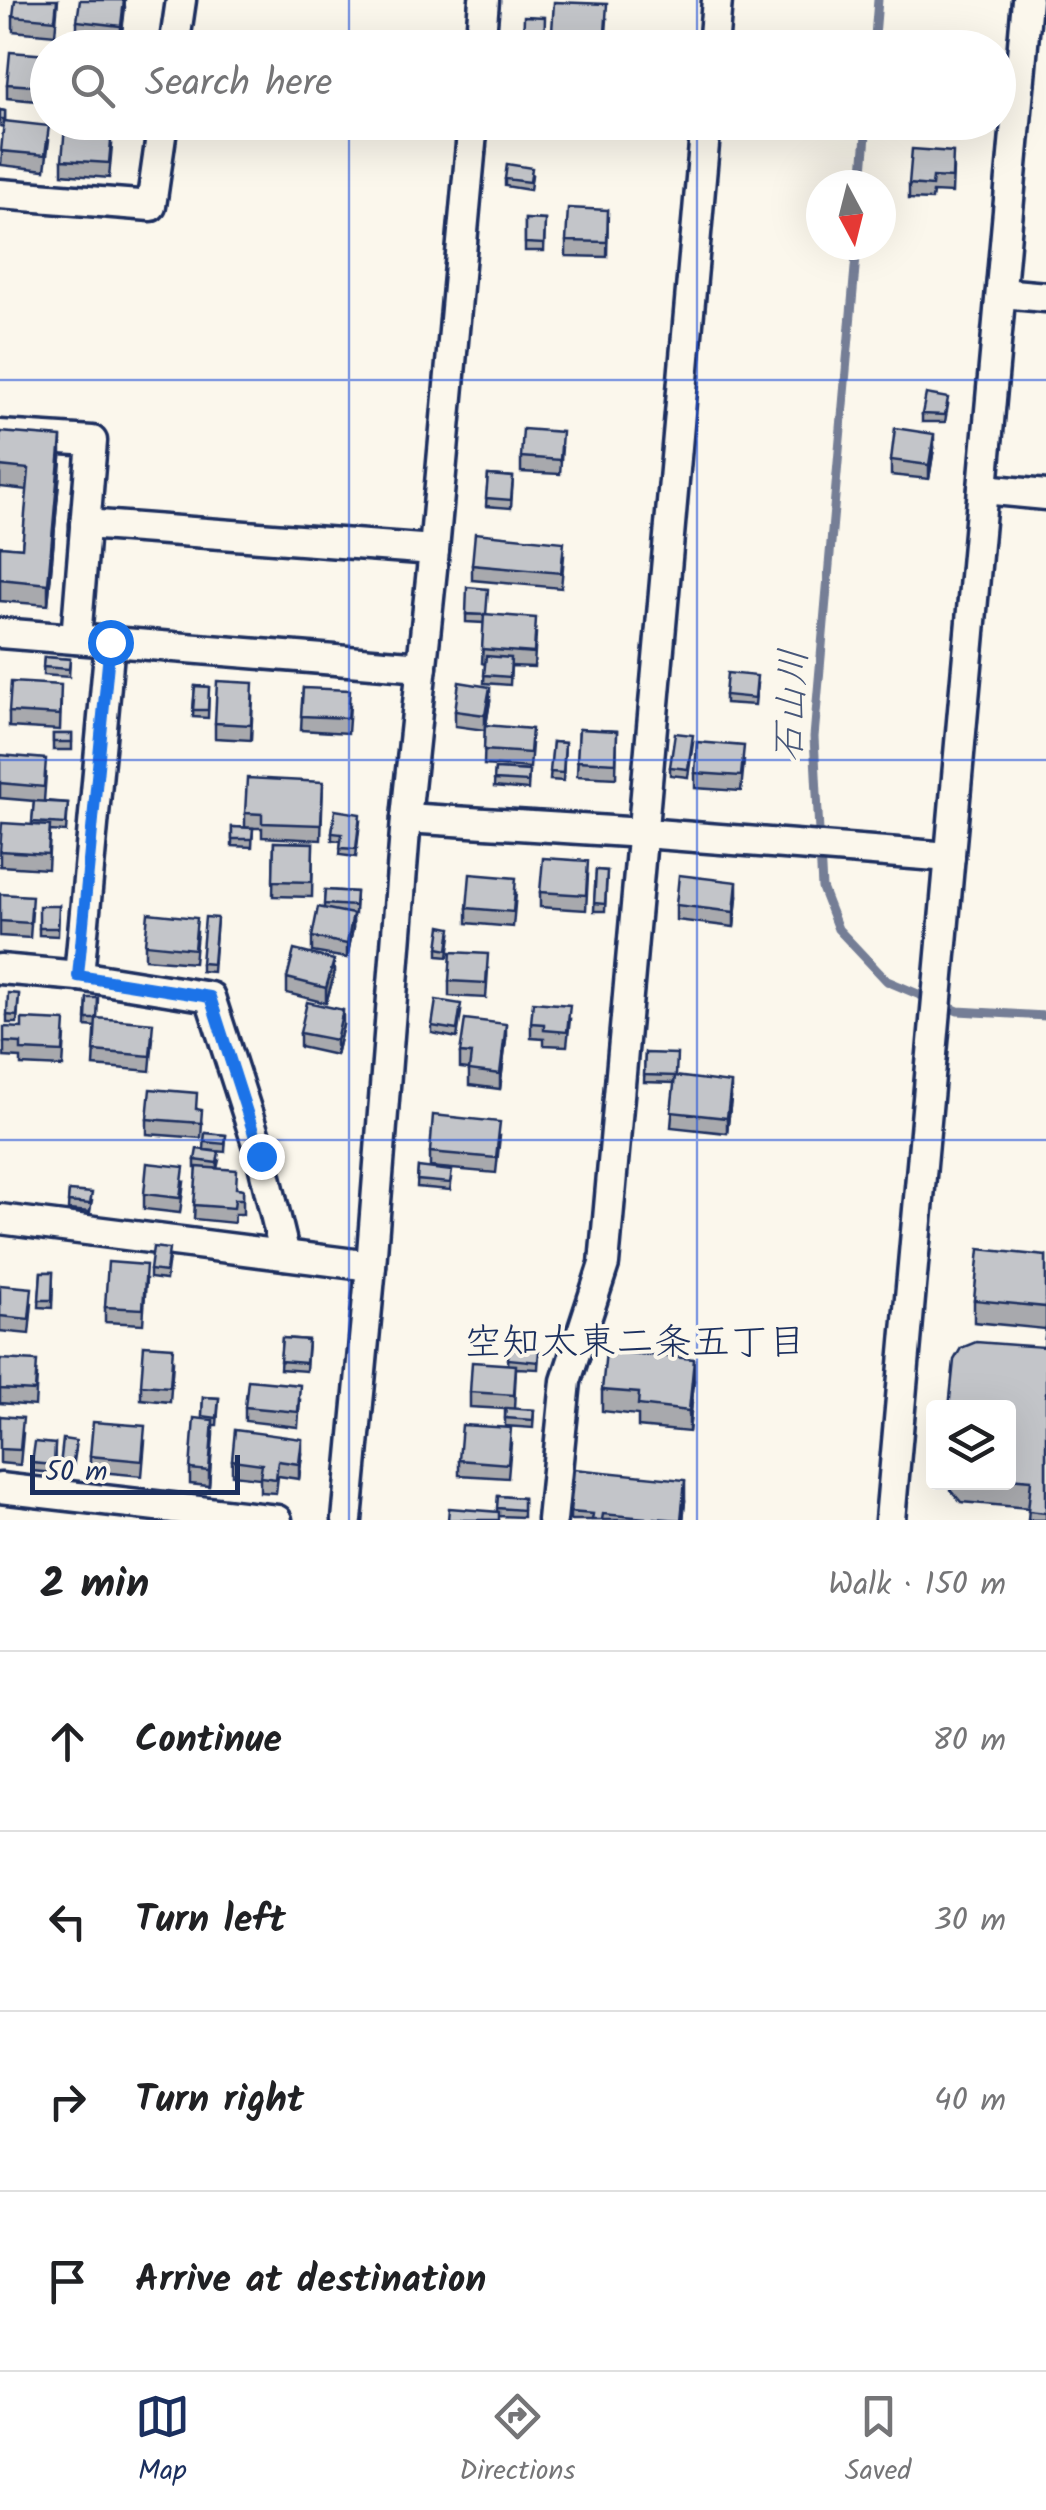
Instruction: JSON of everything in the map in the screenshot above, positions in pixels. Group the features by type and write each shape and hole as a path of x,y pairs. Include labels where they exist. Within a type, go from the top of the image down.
{"street":[{"path":"176,30 180,0"},
{"path":"482,30 484,0"},
{"path":"714,30 717,0"},
{"path":"1016,130 1028,0"},
{"path":"0,194 151,206 160,140"},
{"path":"347,1520 372,1266 406,818 471,140"},
{"path":"552,1520 566,1382 604,1264 704,140"},
{"path":"890,1520 1015,140"},
{"path":"1001,292 1046,296"},
{"path":"0,435 92,442 76,639"},
{"path":"983,489 1046,495"},
{"path":"85,524 434,550"},
{"path":"0,633 422,667"},
{"path":"78,976 110,642"},
{"path":"406,818 950,857"},
{"path":"0,969 78,976 210,997 261,1156 285,1255"},
{"path":"0,1220 372,1266"},
{"path":"0,1488 277,1520"}],"building":[{"path":"15,0 57,0 55,20 13,16"},
{"path":"80,0 124,0 121,26 77,21"},
{"path":"554,2 607,4 605,30 552,30"},
{"path":"524,16 545,17 545,30 524,30"},
{"path":"10,52 30,54 30,86 7,84"},
{"path":"4,121 30,124 30,140 47,140 45,155 1,151"},
{"path":"64,140 111,140 109,163 62,160"},
{"path":"912,149 953,152 952,178 933,177 932,186 909,184"},
{"path":"507,164 532,168 530,182 505,179"},
{"path":"568,208 608,210 607,242 566,241"},
{"path":"525,219 545,220 544,244 525,243"},
{"path":"926,394 948,398 945,415 922,414"},
{"path":"895,428 934,434 929,465 891,460"},
{"path":"523,429 562,432 560,460 521,457"},
{"path":"0,432 61,437 48,584 0,579 0,546 22,548 29,469 0,466"},
{"path":"488,475 513,477 511,500 486,498"},
{"path":"475,533 564,542 561,573 472,565"},
{"path":"467,587 488,589 486,615 466,614"},
{"path":"484,614 536,618 534,653 482,649"},
{"path":"486,656 511,658 510,677 484,675"},
{"path":"44,657 70,659 69,669 43,667"},
{"path":"727,673 757,676 755,698 725,695"},
{"path":"217,681 253,683 251,725 215,723"},
{"path":"11,682 61,685 60,715 9,712"},
{"path":"459,682 490,687 485,715 455,711"},
{"path":"195,686 209,687 208,710 193,710"},
{"path":"303,688 350,690 348,718 301,716"},
{"path":"485,725 532,729 530,753 484,750"},
{"path":"579,729 617,731 616,763 577,761"},
{"path":"675,733 693,735 688,769 670,767"},
{"path":"53,734 72,734 72,742 53,742"},
{"path":"553,742 565,743 563,773 550,772"},
{"path":"697,742 744,746 741,776 695,773"},
{"path":"0,755 46,759 44,787 0,783"},
{"path":"495,769 529,771 528,782 494,780"},
{"path":"247,778 323,782 321,825 262,823 262,814 245,813"},
{"path":"34,801 68,803 66,824 32,822"},
{"path":"335,810 360,814 356,849 340,848 342,834 332,833"},
{"path":"2,823 50,826 48,854 0,851"},
{"path":"232,827 253,828 252,839 232,839"},
{"path":"274,842 313,843 312,882 273,881"},
{"path":"543,858 588,861 586,895 540,892"},
{"path":"596,870 607,871 605,904 594,903"},
{"path":"470,874 516,878 513,912 467,908"},
{"path":"679,875 737,882 734,912 676,905"},
{"path":"325,890 356,892 355,906 324,904"},
{"path":"0,894 32,896 30,923 0,921"},
{"path":"39,906 59,906 58,928 39,928"},
{"path":"318,907 353,914 347,944 312,937"},
{"path":"148,913 197,918 194,949 145,944"},
{"path":"205,917 217,918 213,964 201,963"},
{"path":"441,926 451,928 448,950 438,948"},
{"path":"294,950 334,960 326,988 287,978"},
{"path":"451,952 488,954 486,983 449,981"},
{"path":"8,993 19,994 17,1016 7,1015"},
{"path":"87,998 98,998 97,1019 86,1019"},
{"path":"436,1000 461,1004 457,1030 432,1026"},
{"path":"307,1002 343,1010 336,1040 300,1033"},
{"path":"533,1002 570,1005 567,1032 544,1030 544,1024 531,1023"},
{"path":"96,1018 153,1023 150,1056 94,1051"},
{"path":"22,1019 65,1021 63,1052 21,1050 21,1043 4,1042 4,1027 22,1028"},
{"path":"465,1019 506,1024 500,1074 469,1070 471,1054 460,1053"},
{"path":"645,1053 677,1054 676,1076 644,1075"},
{"path":"675,1076 731,1083 727,1118 671,1112"},
{"path":"150,1089 197,1093 196,1109 202,1110 201,1123 147,1119"},
{"path":"433,1115 500,1122 496,1158 430,1152"},
{"path":"205,1133 226,1135 225,1144 204,1142"},
{"path":"197,1149 219,1152 217,1163 195,1160"},
{"path":"147,1163 184,1167 180,1198 144,1194"},
{"path":"197,1167 237,1170 236,1188 243,1189 243,1199 235,1199 234,1208 194,1205"},
{"path":"418,1167 452,1171 450,1183 417,1180"},
{"path":"69,1191 92,1193 90,1204 68,1202"},
{"path":"153,1247 169,1249 166,1272 150,1270"},
{"path":"979,1249 1046,1256 1046,1307 974,1300"},
{"path":"108,1262 146,1265 143,1309 105,1307"},
{"path":"41,1272 53,1272 52,1300 39,1300"},
{"path":"0,1285 32,1288 29,1319 0,1316"},
{"path":"1046,1326 1046,1513 1028,1511 1031,1480 1016,1479 1016,1400 950,1400 954,1360 961,1348 976,1342 1044,1347"},
{"path":"282,1338 308,1340 306,1363 280,1361"},
{"path":"144,1345 173,1347 170,1387 141,1385"},
{"path":"509,1348 539,1351 538,1362 508,1359"},
{"path":"606,1351 694,1359 689,1411 638,1405 639,1393 602,1390"},
{"path":"0,1359 37,1361 35,1391 0,1389"},
{"path":"472,1362 516,1365 514,1395 470,1392"},
{"path":"248,1380 300,1385 298,1412 245,1407"},
{"path":"203,1397 219,1398 217,1418 202,1416"},
{"path":"506,1408 534,1410 533,1420 505,1418"},
{"path":"0,1416 23,1418 20,1450 0,1449"},
{"path":"194,1418 213,1420 209,1471 190,1469"},
{"path":"93,1422 145,1426 142,1461 90,1456"},
{"path":"462,1425 511,1428 508,1464 459,1460"},
{"path":"235,1430 302,1439 299,1464 278,1461 276,1479 260,1477 262,1464 232,1460"},
{"path":"63,1439 76,1441 72,1468 60,1466"},
{"path":"35,1442 55,1444 54,1465 32,1463"},
{"path":"574,1469 685,1480 681,1520 603,1514 602,1520 592,1520 593,1514 570,1512"},
{"path":"498,1496 523,1498 523,1510 497,1508"},
{"path":"449,1508 499,1512 499,1520 448,1520"}],"waterway":[{"name":"石山川","path":"876,30 878,0"},
{"name":"石山川","path":"863,170 866,140"},
{"name":"石山川","path":"856,260 814,737 822,888 838,929 887,981 958,1011 1046,1016"}],"district":[{"name":"空知太東二条五丁目","path":"635,1341"}],"route":[{"path":"110,642 78,976 210,997 261,1156"}]}
